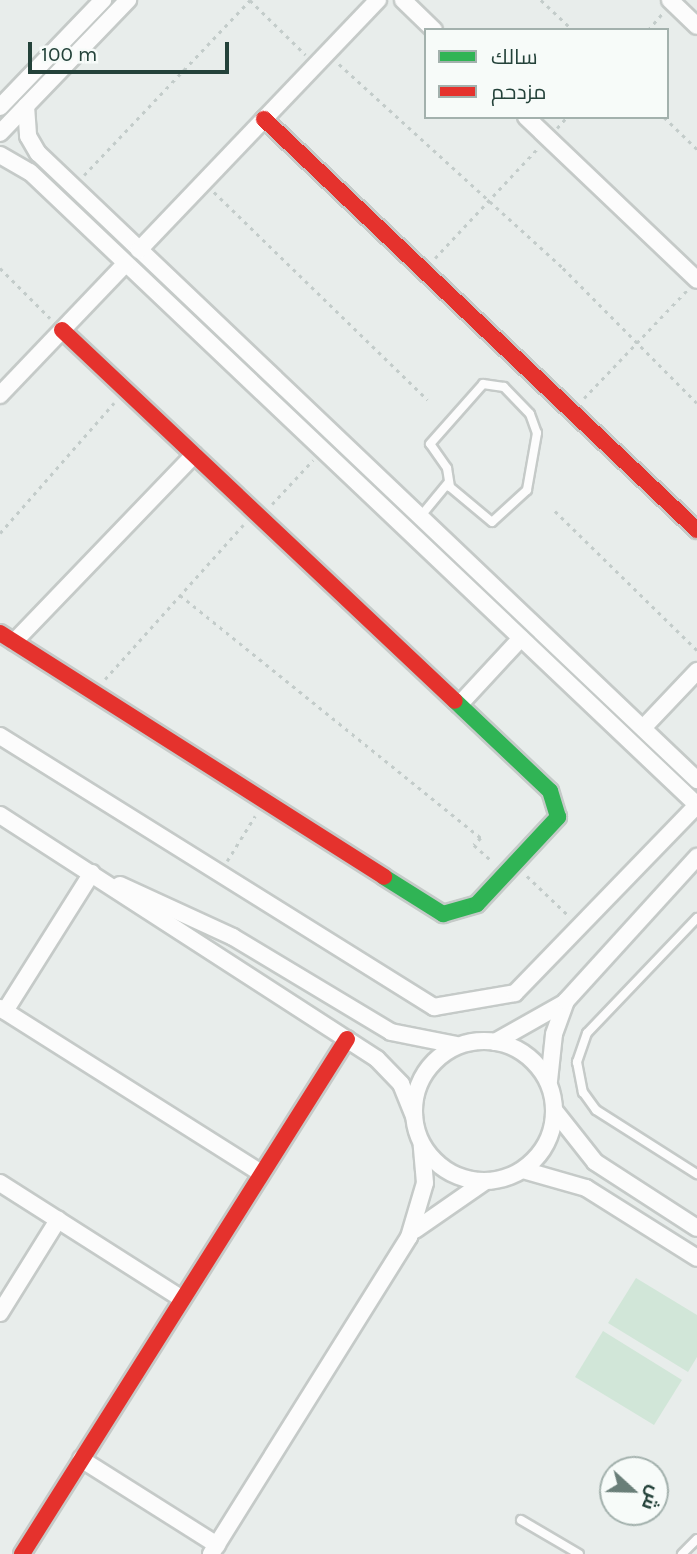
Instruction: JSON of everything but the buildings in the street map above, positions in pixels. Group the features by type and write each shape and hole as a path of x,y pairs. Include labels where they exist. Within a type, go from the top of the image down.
{"street":[{"path":"0,107 103,0"},
{"path":"0,133 128,0"},
{"path":"139,250 378,0"},
{"path":"403,0 432,28"},
{"path":"671,1 697,26"},
{"path":"26,106 28,136 45,160 697,780"},
{"path":"264,118 697,530"},
{"path":"528,119 697,279"},
{"path":"0,156 30,172 697,805 515,993 435,1007 218,875 0,736"},
{"path":"30,172 34,162 45,160"},
{"path":"0,395 125,264"},
{"path":"62,330 459,705 558,803 554,824 471,909 443,914 7,638 194,455"},
{"path":"459,705 521,638"},
{"path":"643,728 697,671"},
{"path":"0,815 347,1039 394,1075 414,1116 422,1145 425,1182 409,1237"},
{"path":"495,1042 566,1001 697,856"},
{"path":"92,873 2,1009 261,1173"},
{"path":"92,873 233,937 391,1032 426,1043 495,1042 528,1056 550,1086"},
{"path":"82,1459 214,1549 409,1237 443,1205 484,1182 523,1170 547,1143 554,1110 550,1086 550,1051 566,1001"},
{"path":"22,1554 347,1039"},
{"path":"414,1116 421,1080 462,1044"},
{"path":"554,1110 595,1162 697,1228"},
{"path":"422,1145 448,1172 484,1182"},
{"path":"523,1170 586,1188 697,1258"},
{"path":"0,1183 182,1298"},
{"path":"0,1313 58,1220"}],"lane":[{"path":"476,387 504,387 536,425 527,490 492,522 448,483 431,440 476,387"},
{"path":"420,517 448,483"},
{"path":"697,918 587,1033 577,1062 583,1092 596,1110 697,1174"},
{"path":"521,1520 579,1554"},
{"path":"682,1554 697,1539"}],"path":[{"path":"73,187 250,0 308,57 318,45 327,53 488,200 697,403"},
{"path":"541,0 571,28"},
{"path":"650,28 671,1"},
{"path":"423,270 565,119"},
{"path":"666,119 697,149"},
{"path":"204,182 428,400"},
{"path":"0,268 62,330"},
{"path":"572,411 697,279"},
{"path":"0,533 125,390"},
{"path":"93,693 180,595 323,450"},
{"path":"555,511 697,650"},
{"path":"180,595 481,838 474,845 495,863 504,855 580,926"},
{"path":"218,875 264,801"}],"green space":[{"path":"636,1278 697,1315 697,1357 688,1372 608,1323"},
{"path":"603,1331 682,1380 654,1425 575,1377"}],"traffic: fast":[{"path":"384,877 443,914 477,904 558,817 550,791 455,701"}],"traffic: jam":[{"path":"264,119 697,530"},
{"path":"62,330 455,701"},
{"path":"0,633 384,877"},
{"path":"22,1554 347,1039"}]}
